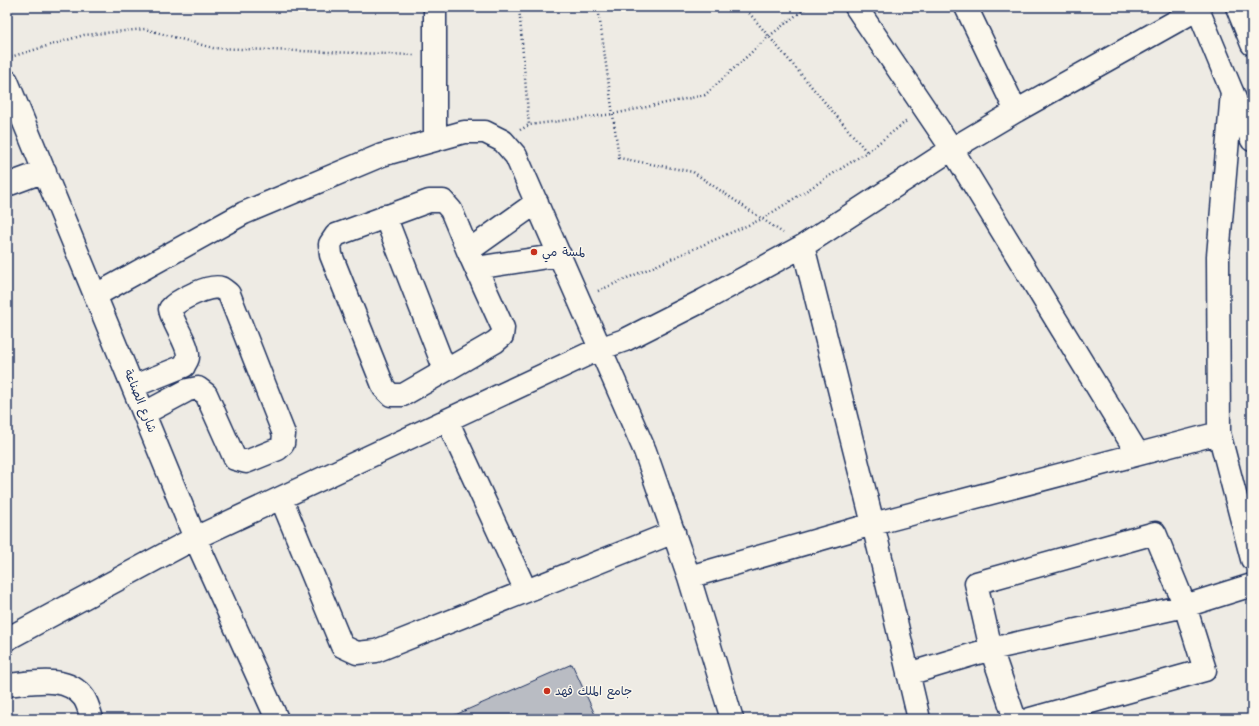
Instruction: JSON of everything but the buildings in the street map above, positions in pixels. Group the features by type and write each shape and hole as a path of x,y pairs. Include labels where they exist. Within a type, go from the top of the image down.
{"main road":[{"path":"435,7 435,139"},
{"path":"856,7 952,149 1138,454"},
{"path":"966,7 1016,111"},
{"path":"1237,7 1252,44"},
{"path":"7,639 195,538 599,349 625,340 804,246 952,149 1198,8 1252,140"},
{"name":"شارع الصناعة","path":"7,81 134,386 195,538 277,719"},
{"path":"1232,92 1218,256 1219,433 1252,559"},
{"path":"96,294 244,213 382,155 464,132 485,132 503,141 516,156 580,300 599,349 645,451 689,577 732,719"},
{"path":"7,185 45,171"},
{"path":"428,201 443,201 451,210 472,260 503,328 502,336 403,395 391,395 384,388 331,255 330,244 336,235 428,201"},
{"path":"472,260 537,202"},
{"path":"386,216 445,370"},
{"path":"804,246 873,524 919,719"},
{"path":"472,260 560,255"},
{"path":"134,386 184,366 188,358 187,349 171,319 170,309 175,302 210,288 221,288 229,294 284,434 283,444 278,449 246,462 235,459 206,394 198,388 188,390 145,413"},
{"path":"448,420 526,591"},
{"path":"689,577 873,524 1219,433"},
{"path":"281,498 342,646 357,653 376,651 674,532"},
{"path":"1015,719 991,649 976,583 1155,533 1185,606 1205,670 1030,719"},
{"path":"908,674 991,649 1185,606 1252,585"},
{"path":"7,685 49,682 69,685 84,698 92,719"}],"path":[{"path":"519,7 529,125"},
{"path":"598,7 619,158 693,172 762,219"},
{"path":"744,7 867,152"},
{"path":"503,141 529,125 613,114 706,95 768,37 807,7"},
{"path":"7,58 84,34 145,29 213,48 435,56"},
{"path":"580,300 762,219 867,152 924,108"}],"place":[{"name":"لمسة مي","path":"534,252"},
{"name":"جامع الملك فهد","path":"547,691"}]}
